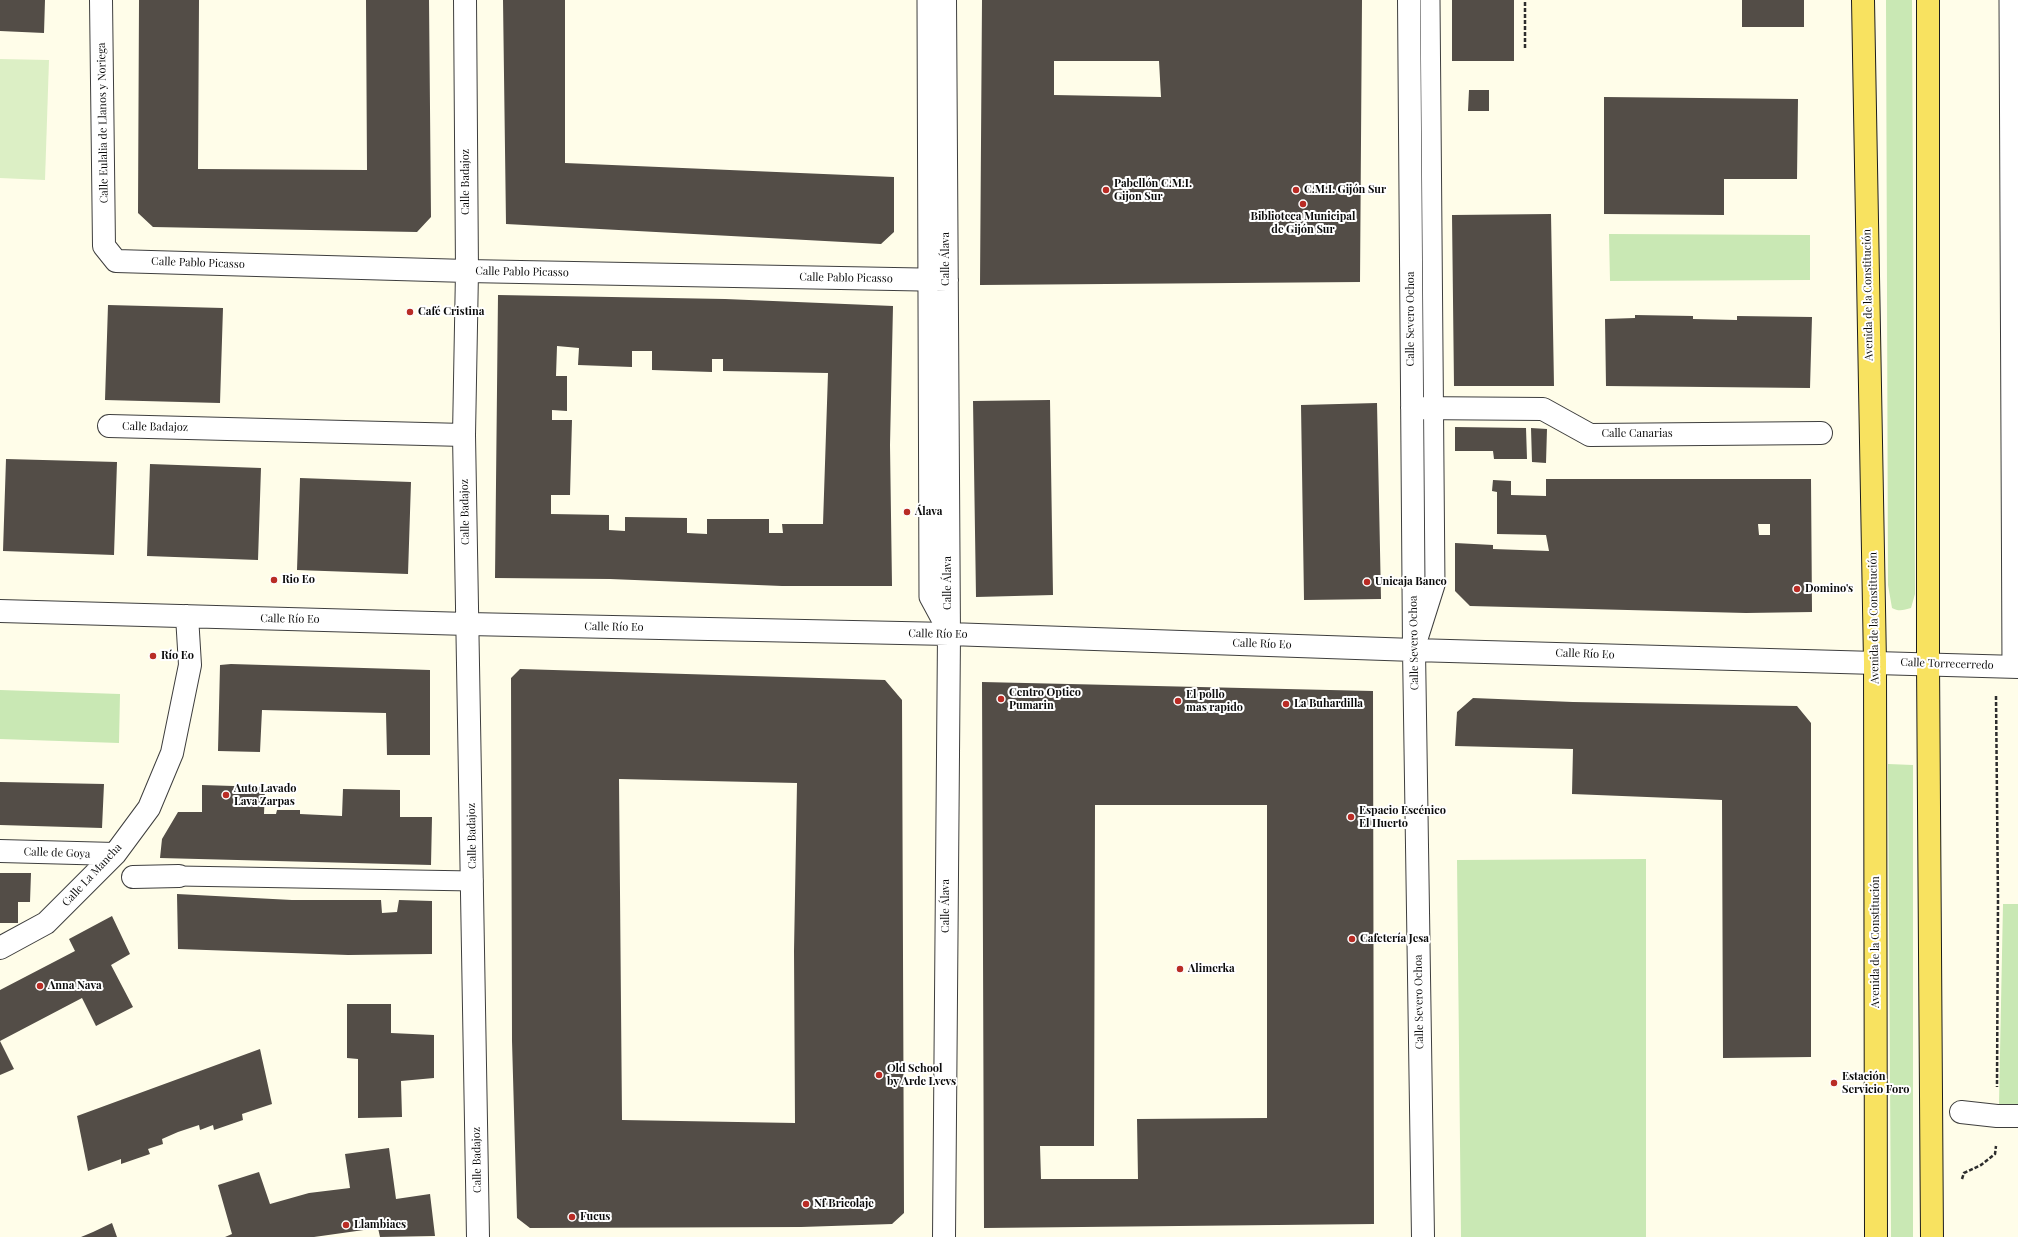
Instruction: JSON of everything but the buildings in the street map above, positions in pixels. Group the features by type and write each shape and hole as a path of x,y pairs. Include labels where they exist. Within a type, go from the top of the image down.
{"main road":[{"name":"Avenida de la Constitución","path":"1863,0 1875,662 1876,1237"},
{"path":"1928,0 1928,663 1932,1237"}],"street":[{"name":"Calle Eulalia de Llanos y Noriega","path":"102,0 104,246"},
{"name":"Calle Badajoz","path":"465,0 467,271 464,435 473,881 478,1237"},
{"name":"Calle Álava","path":"944,1237 949,634 937,280 945,0"},
{"name":"Calle Severo Ochoa","path":"1409,0 1414,650 1423,1237"},
{"name":"Calle Pablo Picasso","path":"104,246 116,261 467,271 937,280"},
{"name":"Calle Canarias","path":"1412,408 1543,409 1590,435 1821,433"},
{"name":"Calle Badajoz","path":"109,426 464,435"},
{"name":"Calle Río Eo","path":"0,611 468,624 949,634 1414,650 1875,662"},
{"name":"Calle La Mancha","path":"0,948 46,923 115,854 149,808 172,753 190,665 187,616"},
{"name":"Calle Torrecerredo","path":"1875,662 2015,667"},
{"name":"Calle de Goya","path":"0,851 115,854"},
{"path":"133,877 179,876"},
{"path":"1961,1112 1997,1116 2018,1116"}],"lane":[{"path":"927,0 937,280"},
{"path":"1414,650 1435,585 1430,0"},
{"path":"2009,0 2015,667"},
{"path":"179,876 473,881"}],"path":[{"path":"1525,0 1525,48"}],"green space":[{"path":"1886,0 1912,0 1915,594 1911,608 1902,610 1892,608 1888,585"},
{"path":"0,59 49,60 45,180 0,178"},
{"path":"1609,234 1810,235 1810,280 1610,281"},
{"path":"0,690 120,694 119,743 0,739"},
{"path":"1888,764 1913,765 1913,1237 1891,1237"},
{"path":"1646,859 1646,1237 1461,1237 1457,860"},
{"path":"2003,904 2018,904 2018,1104 1999,1104"}],"place":[{"name":"Pabellón C.M.I. Gijon Sur","path":"1106,190"},
{"name":"C.M.I. Gijón Sur","path":"1296,190"},
{"name":"Biblioteca Municipal de Gijón Sur","path":"1303,204"},
{"name":"Café Cristina","path":"410,312"},
{"name":"Álava","path":"907,512"},
{"name":"Rio Eo","path":"274,580"},
{"name":"Unicaja Banco","path":"1367,582"},
{"name":"Domino's","path":"1797,589"},
{"name":"Río Eo","path":"153,656"},
{"name":"Centro Optico Pumarin","path":"1001,699"},
{"name":"El pollo mas rapido","path":"1178,701"},
{"name":"La Buhardilla","path":"1286,704"},
{"name":"Auto Lavado Lava Zarpas","path":"226,795"},
{"name":"Espacio Escénico El Huerto","path":"1351,817"},
{"name":"Cafetería Jesa","path":"1352,939"},
{"name":"Alimerka","path":"1180,969"},
{"name":"Anna Nava","path":"40,986"},
{"name":"Old School by Arde Lvcvs","path":"879,1075"},
{"name":"Estación Servicio Foro","path":"1834,1083"},
{"name":"Nf Bricolaje","path":"806,1204"},
{"name":"Fucus","path":"572,1217"},
{"name":"Llambiaes","path":"346,1225"}]}
